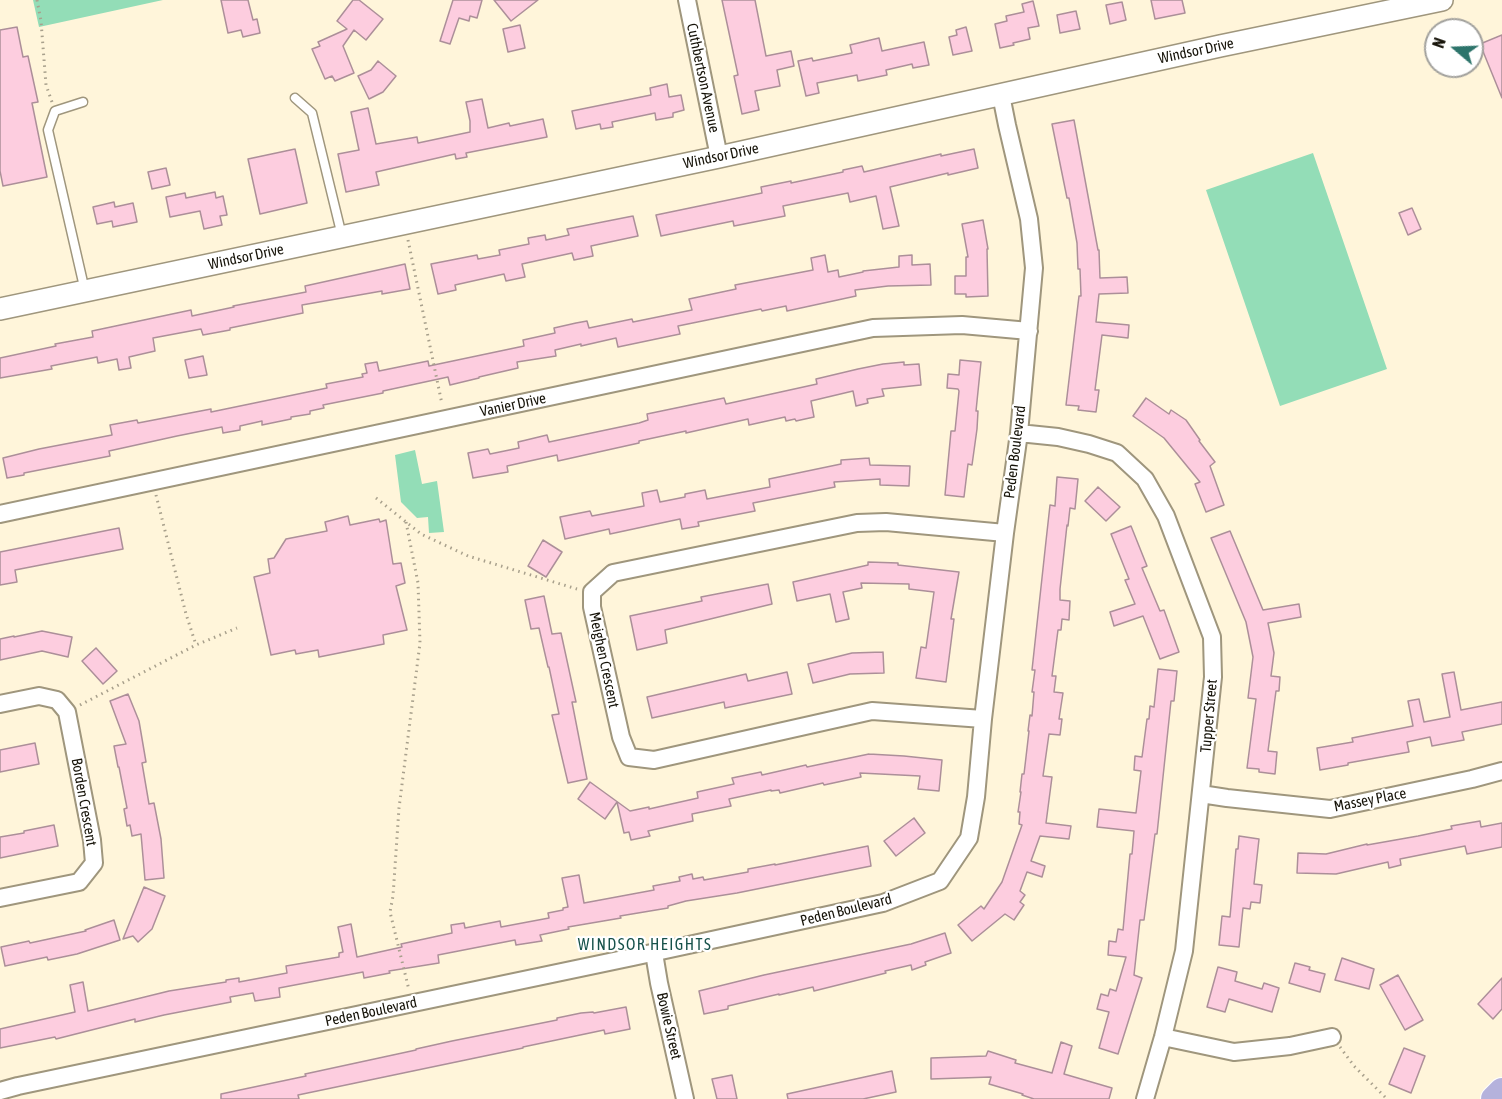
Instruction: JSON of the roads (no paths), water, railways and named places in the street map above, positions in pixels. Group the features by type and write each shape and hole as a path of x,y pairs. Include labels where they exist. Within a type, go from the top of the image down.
{"main road":[{"path":"1494,1099 1502,1091"}],"street":[{"name":"Cuthbertson Avenue","path":"687,0 719,157"},
{"name":"Windsor Drive","path":"0,309 719,157 1220,46 1442,0"},
{"name":"Peden Boulevard","path":"0,1091 883,903 940,881 969,838 976,797 983,719 1019,433 1034,268 1029,219 1001,95"},
{"name":"Vanier Drive","path":"0,514 873,328 962,325 1029,331"},
{"name":"Tupper Street","path":"1019,433 1058,437 1117,453 1145,479 1166,516 1212,637 1213,677 1184,951 1145,1099"},
{"name":"Meighen Crescent","path":"983,719 872,711 654,760 629,757 621,737 592,607 592,592 613,573 857,523 886,522 1005,533"},
{"name":"Borden Crescent","path":"0,704 39,696 57,700 67,712 92,840 94,863 79,882 0,897"},
{"name":"Massey Place","path":"1201,794 1330,809 1502,771"},
{"name":"Bowie Street","path":"654,953 685,1099"},
{"path":"1163,1037 1234,1052 1290,1046 1332,1037"}],"lane":[{"path":"295,98 312,113 342,237"},
{"path":"83,102 55,111 48,130 85,291"}],"district":[{"name":"WINDSOR HEIGHTS","path":"645,945"}]}
